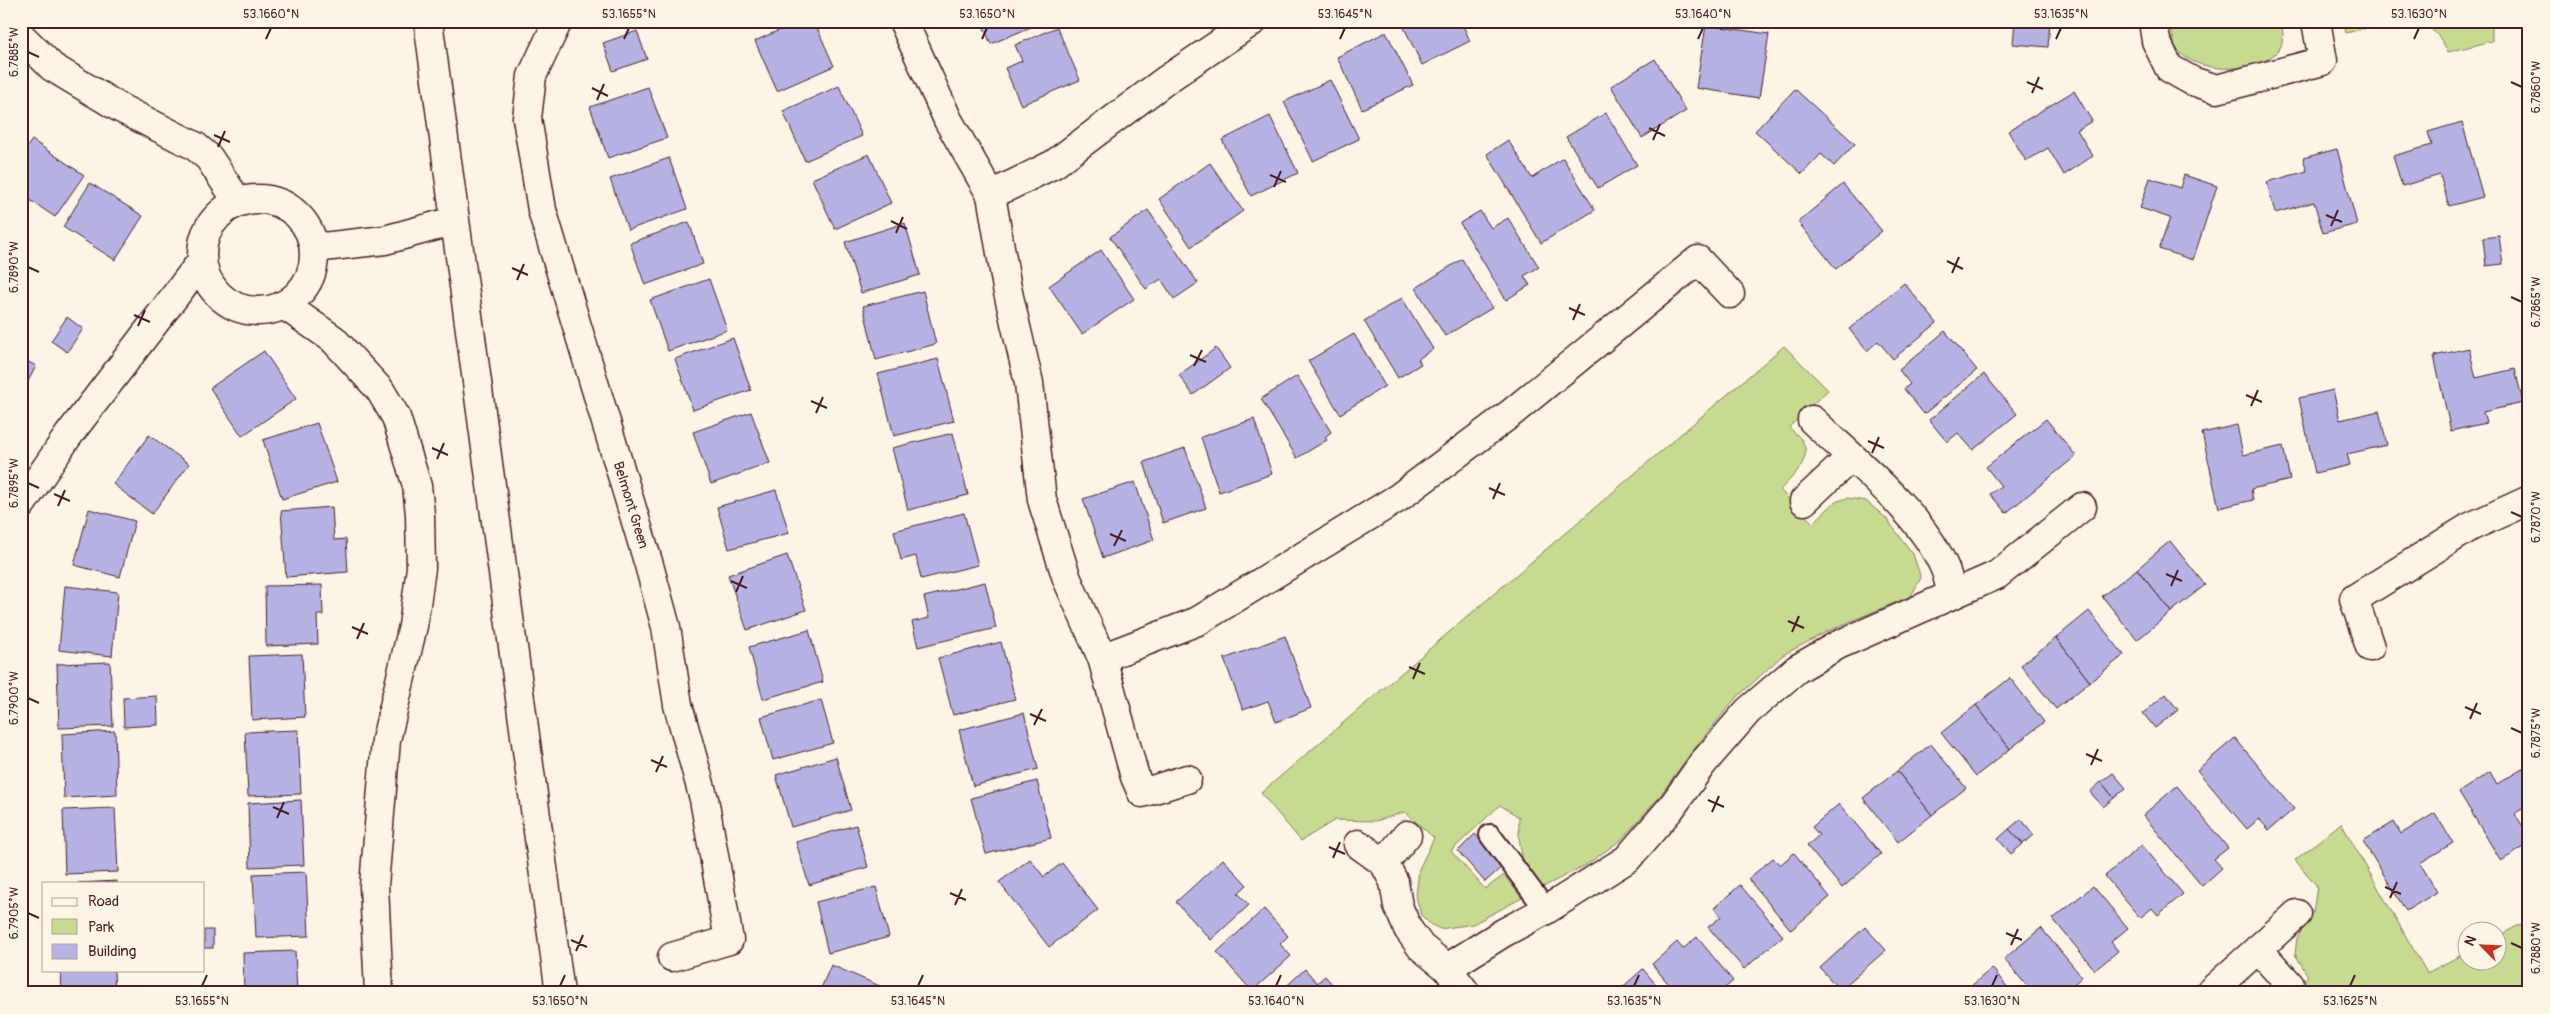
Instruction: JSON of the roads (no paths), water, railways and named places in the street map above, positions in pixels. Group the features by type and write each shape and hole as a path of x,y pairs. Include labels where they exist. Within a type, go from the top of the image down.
{"street":[{"path":"428,21 560,993"},
{"name":"Belmont Green","path":"558,21 532,76 527,118 542,210 666,627 678,705 704,799 728,940 672,957"},
{"path":"904,21 948,120 991,195 1007,288 1029,383 1042,500 1067,579 1102,658 1135,777 1142,793 1186,780"},
{"path":"2153,21 2156,41 2169,68 2192,82 2217,89 2323,61 2316,21"},
{"path":"991,195 1054,164 1241,25"},
{"path":"21,36 52,67 120,108 195,146 209,158 238,202"},
{"path":"263,199 287,206 300,218 309,232 314,248 314,265 308,281 298,295 284,305 267,311 248,312 231,306 216,295 206,279 201,262 202,243 210,225 222,211 238,202 263,199"},
{"path":"314,248 385,240 454,221"},
{"path":"1102,658 1198,620 1398,498 1510,414 1698,260 1730,294"},
{"path":"21,504 68,436 201,262"},
{"path":"284,305 333,339 380,390 396,417 417,486 420,514 421,568 412,626 386,740 374,886 379,993"},
{"path":"1812,420 1897,501 1923,534 1944,568 1952,595"},
{"path":"1804,501 1851,457"},
{"path":"2370,647 2354,599 2470,527 2529,500"},
{"path":"1447,968 1503,933 1546,910 1627,859 1671,808 1703,763 1748,711 1797,668 1838,646 1997,575 2082,507"},
{"path":"1384,863 1407,835"},
{"path":"1358,844 1384,863 1394,882 1398,906 1408,929 1421,947 1447,968 1466,993"},
{"path":"2209,993 2297,914"},
{"path":"2258,949 2290,986"}],"lane":[{"path":"1490,834 1546,910"}]}
